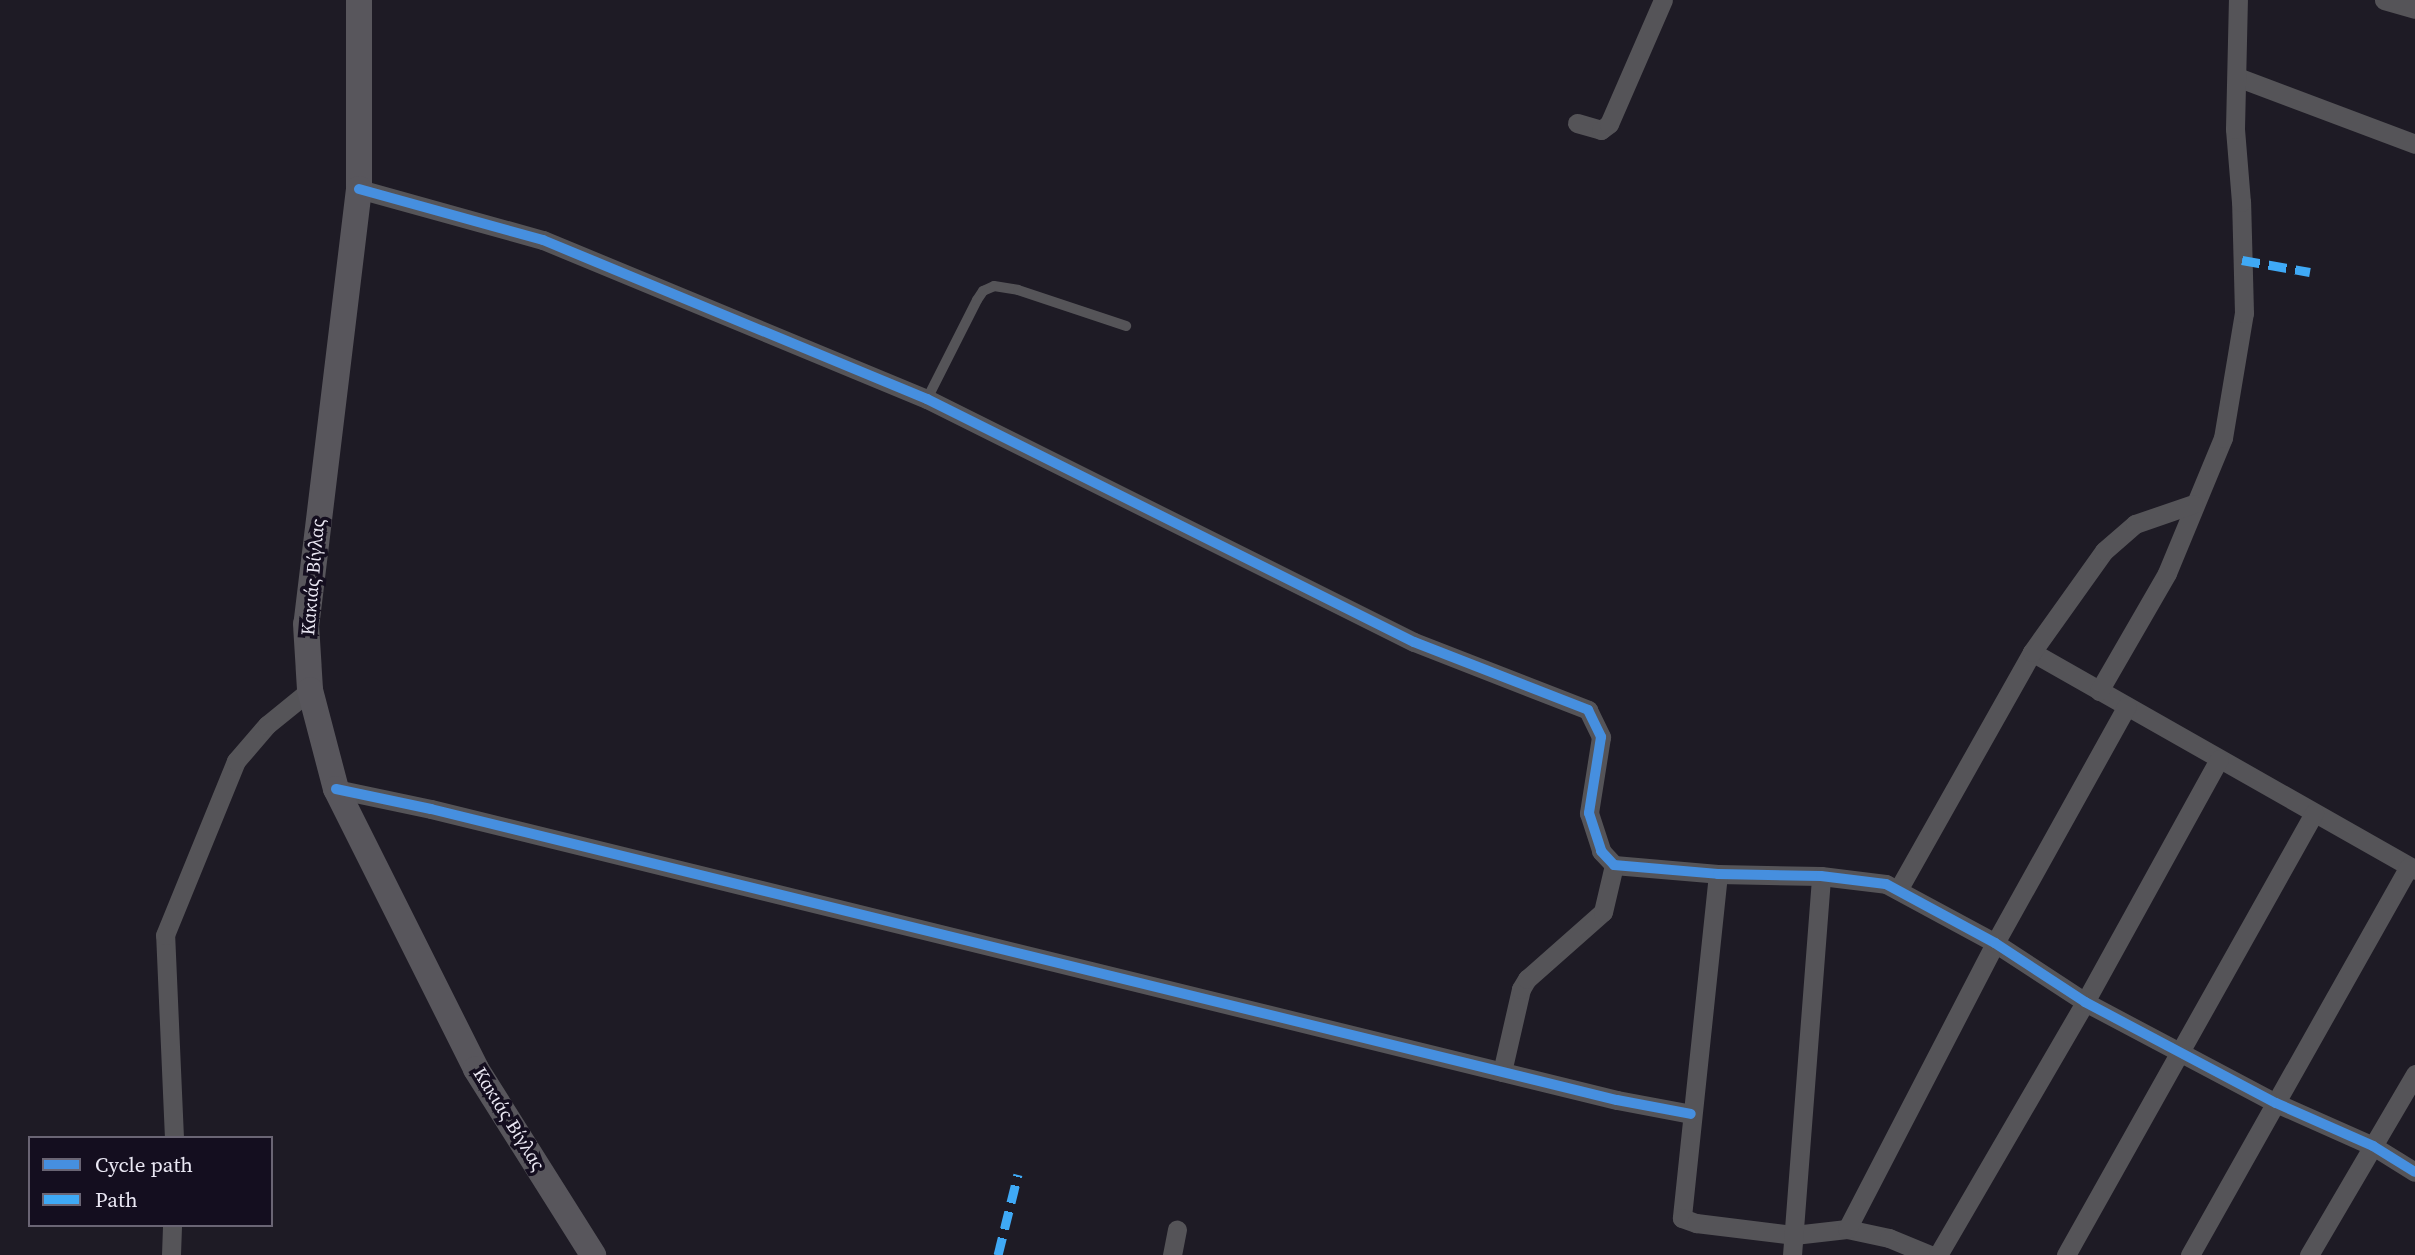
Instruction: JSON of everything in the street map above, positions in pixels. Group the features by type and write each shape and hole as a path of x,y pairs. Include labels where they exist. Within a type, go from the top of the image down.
{"street":[{"name":"Κακιάς Βίγλας","path":"359,0 359,189 306,624 310,690 336,789 476,1069 593,1255"},
{"path":"1577,123 1601,130 1609,124 1663,0"},
{"path":"2099,691 2166,573 2223,438 2244,313 2235,129 2238,0"},
{"path":"2384,0 2415,9"},
{"path":"2237,77 2415,144"},
{"path":"359,189 543,240 927,399 1414,642 1588,710 1601,737 1589,813 1601,851 1614,865 1718,873 1821,876 1886,884 1995,943 2085,1002 2276,1103 2373,1146 2415,1172"},
{"path":"1898,890 2032,652 2104,551 2135,524 2193,504"},
{"path":"2032,652 2412,869 2190,1255"},
{"path":"174,1136 165,935 236,761 267,725 310,690"},
{"path":"1847,1229 1995,943 2127,706"},
{"path":"1938,1255 2085,1002 2219,759"},
{"path":"336,789 431,809 1502,1072 1691,1114"},
{"path":"2066,1255 2314,813"},
{"path":"1502,1072 1521,989 1527,979 1602,912 1614,865"},
{"path":"1718,873 1682,1218 1696,1223 1794,1235 1847,1229 1889,1238 1930,1255"},
{"path":"1792,1255 1821,876"},
{"path":"2309,1255 2415,1074"},
{"path":"171,1255 172,1227"},
{"path":"1172,1255 1177,1229"}],"lane":[{"path":"927,399 977,300 984,291 994,286 1018,290 1126,326"}],"marked path":[{"path":"2242,260 2310,272"},
{"path":"998,1255 1018,1174"}],"cycle path":[{"path":"359,189 543,240 927,399 1414,642 1588,710 1601,737 1589,813 1601,851 1614,865 1718,874 1821,876 1886,884 1995,943 2085,1002 2276,1103 2373,1146 2415,1172"},
{"path":"336,789 431,809 1617,1100 1691,1114"}]}
